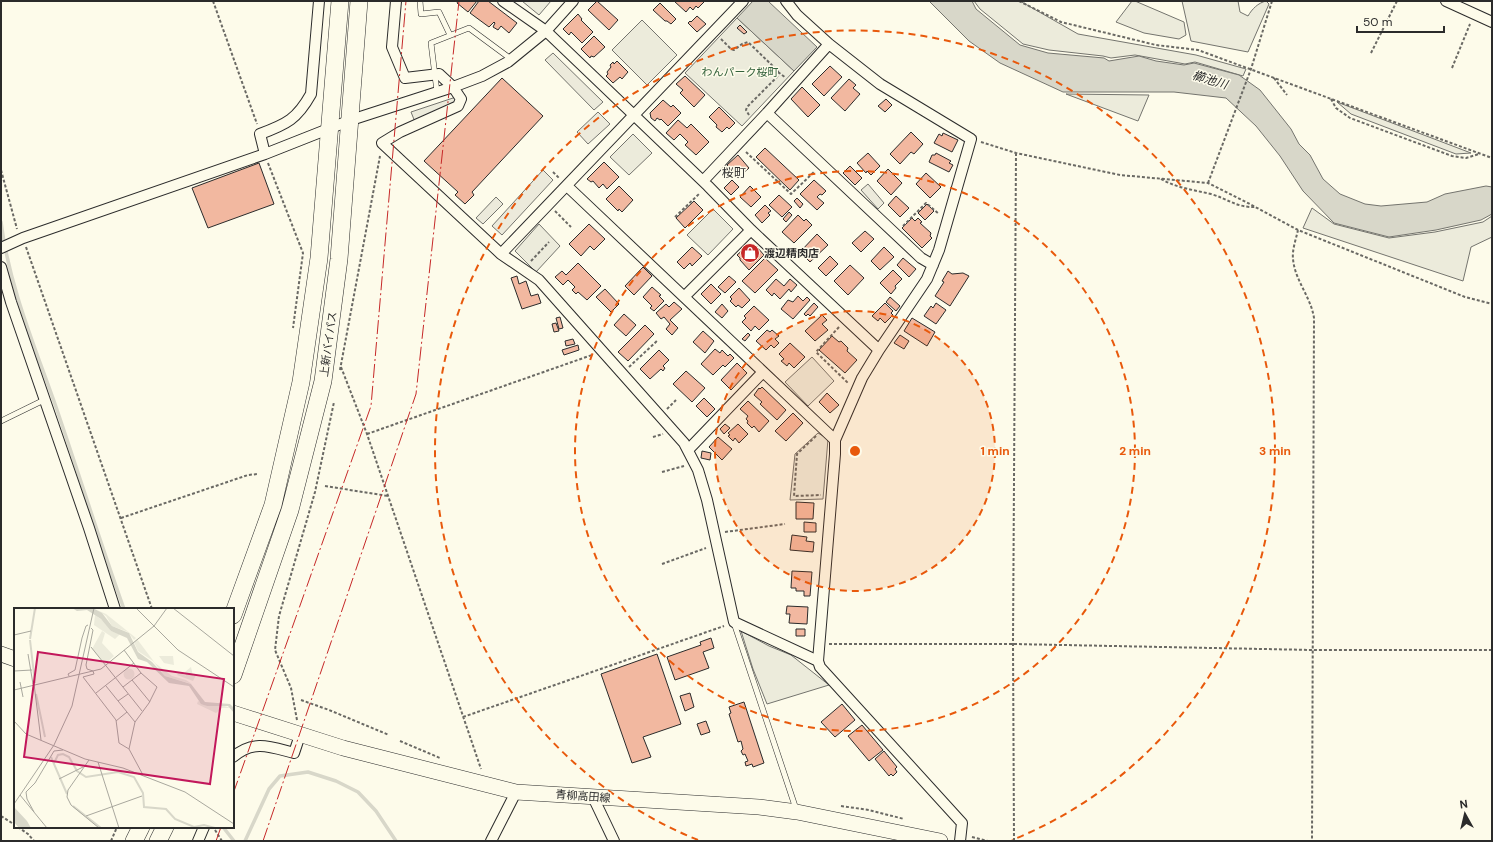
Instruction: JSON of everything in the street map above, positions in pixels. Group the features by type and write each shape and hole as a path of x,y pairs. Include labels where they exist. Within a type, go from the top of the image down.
{"highway":[{"name":"上新バイパス","path":"234,612 273,505 301,382 319,258 340,1"},
{"name":"上新バイパス","path":"234,672 290,510 323,381 339,259 359,1"},
{"path":"134,841 140,828"},
{"path":"158,841 164,828"}],"main road":[{"path":"1,654 14,659"},
{"name":"青柳高田線","path":"234,713 343,748 516,792 759,807 797,812 940,841"}],"street":[{"path":"265,154 260,134 281,126 296,116 304,107 311,94 319,1"},
{"path":"396,1 392,47 405,78 440,74 453,87 461,99 458,106 400,132 382,143 501,254 539,280 623,374 688,450 695,464 707,500 734,622 818,661"},
{"path":"503,1 546,31 705,183 751,230 879,350"},
{"path":"1,248 22,239 265,154 350,120 453,87 482,76 511,60 546,31 573,1"},
{"path":"501,254 743,1"},
{"path":"786,1 797,15 829,44 880,84 971,138 940,250 928,279 879,350 862,378 835,440 818,661 820,667 962,823 960,841"},
{"path":"1446,1 1492,22"},
{"path":"705,183 738,144 829,44"},
{"path":"767,113 921,258 933,265"},
{"path":"567,186 835,440"},
{"path":"684,297 751,230"},
{"path":"1,267 11,302 89,528 115,608"},
{"path":"688,450 763,372"},
{"path":"234,756 241,750 256,745 269,746 294,754 300,735"},
{"path":"491,841 516,792"},
{"path":"593,797 614,841"},
{"path":"198,841 204,828"}],"lane":[{"path":"420,1 421,14 439,12 450,35"},
{"path":"437,92 431,43 470,28 511,60"},
{"path":"1,421 44,400"},
{"path":"734,622 797,812"}],"path":[{"path":"213,1 260,134"},
{"path":"1019,1 1061,22 1156,46 1198,50 1492,158"},
{"path":"1208,183 1251,69 1272,1"},
{"path":"1371,53 1397,1"},
{"path":"1452,68 1474,14"},
{"path":"714,32 731,49 734,50 742,44 748,42 778,71 777,77 746,110 747,113 758,123"},
{"path":"1274,77 1287,95"},
{"path":"1330,98 1336,108 1350,118 1452,156 1466,158 1480,154"},
{"path":"971,138 1016,153 1120,175 1208,183 1298,230 1465,297 1492,304"},
{"path":"339,373 382,143"},
{"path":"738,144 792,194 821,164"},
{"path":"1014,841 1013,644 1016,153"},
{"path":"265,154 303,253 293,329"},
{"path":"1,170 22,239 152,608"},
{"path":"1160,178 1170,184 1213,195 1244,207 1256,207"},
{"path":"675,217 705,183"},
{"path":"895,234 926,203 948,221"},
{"path":"548,205 571,227"},
{"path":"1298,230 1293,257 1295,271 1305,295 1312,307 1314,318 1312,841"},
{"path":"523,269 548,242"},
{"path":"847,319 816,352 856,391"},
{"path":"623,374 658,340"},
{"path":"367,434 591,356"},
{"path":"341,366 367,434 486,785"},
{"path":"300,735 291,688 275,650 279,616 316,492 335,396"},
{"path":"824,430 797,454 794,496 832,494"},
{"path":"662,472 695,464"},
{"path":"121,518 248,475 258,474"},
{"path":"325,486 388,496"},
{"path":"714,534 785,524"},
{"path":"662,564 717,545"},
{"path":"463,717 734,622"},
{"path":"840,644 1013,644 1313,650 1492,650"},
{"path":"301,700 330,710 389,735"},
{"path":"400,741 440,758"},
{"path":"1,816 14,824"},
{"path":"19,828 28,834 34,841"},
{"path":"111,841 117,828"},
{"path":"214,828 222,841"}],"green space":[{"path":"522,1 551,1 539,15"},
{"path":"974,1 1020,1 1078,34 1196,55 1246,69 1243,76 1195,62 1185,64 1135,55 1111,58 1049,50 1023,44 980,9"},
{"path":"1132,1 1184,22 1186,35 1179,39 1144,33 1116,22"},
{"path":"1182,1 1238,1 1240,12 1248,16 1260,3 1266,1 1269,4 1248,52 1191,41"},
{"name":"わんパーク桜町","path":"737,18 794,71 742,126 685,73"},
{"path":"642,20 677,55 647,85 612,50"},
{"path":"1066,94 1149,95 1138,121"},
{"path":"459,96 460,99 415,122 411,112"},
{"path":"1337,102 1471,153 1456,154 1351,114"},
{"path":"633,134 652,153 629,175 610,157"},
{"path":"1312,208 1334,224 1389,238 1435,232 1483,222 1492,216 1492,237 1471,247 1463,281 1303,228"},
{"path":"713,209 733,229 708,255 687,235"},
{"path":"539,224 560,246 536,272 515,251"},
{"path":"812,357 834,381 808,406 785,382"},
{"path":"818,433 828,439 823,499 790,500 795,454"},
{"path":"741,631 769,646 791,655 829,685 767,704 753,669"}],"shaded area":[{"path":"553,53 603,102 594,110 545,60"},
{"path":"598,112 610,124 588,144 577,132"},
{"path":"543,170 553,180 502,235 492,226"},
{"path":"868,184 884,203 878,209 861,190"},
{"path":"496,197 503,204 483,224 476,218"}],"water":[{"path":"753,1 768,1 817,47 794,71 737,18"},
{"name":"櫛池川","path":"929,1 972,1 976,9 1020,45 1048,53 1104,58 1109,61 1139,56 1156,61 1184,65 1194,63 1239,75 1260,90 1291,129 1299,144 1310,155 1323,179 1340,194 1365,204 1381,206 1427,202 1445,194 1486,186 1492,187 1492,214 1481,220 1436,230 1389,237 1334,223 1303,191 1280,156 1256,126 1226,98 1174,92 1063,92 1000,63 969,41"}],"building":[{"path":"458,1 477,1 468,12 457,3"},
{"path":"479,1 488,1 517,23 509,33 501,26 498,30 493,27 494,22 489,27 470,13"},
{"path":"597,1 618,20 609,30 588,10"},
{"path":"674,1 705,1 698,8 696,6 693,10 690,7 686,12"},
{"path":"660,3 676,19 671,24 665,21 653,10"},
{"path":"578,14 582,19 581,20 593,32 582,43 571,32 569,35 563,29"},
{"path":"697,16 706,24 697,32 688,23"},
{"path":"740,25 747,32 744,34 737,28"},
{"path":"594,36 605,47 594,57 591,56 590,58 581,49"},
{"path":"617,61 628,72 622,79 620,77 613,83 606,76 611,67 610,65"},
{"path":"830,66 842,77 824,96 812,84"},
{"path":"685,76 705,95 694,107 680,93 683,90 676,84"},
{"path":"502,78 543,116 472,192 474,195 465,204 455,195 458,192 424,161"},
{"path":"849,79 856,85 853,88 860,94 845,111 831,98"},
{"path":"802,87 820,105 808,117 791,99"},
{"path":"886,99 892,105 885,112 878,106"},
{"path":"663,100 671,107 673,105 681,113 668,126 661,119 660,120 657,118 655,121 651,118 650,113"},
{"path":"719,107 735,123 729,129 727,127 722,132 716,127 717,125 709,117"},
{"path":"678,120 687,128 691,124 709,142 696,155 685,145 688,142 680,134 674,140 666,133"},
{"path":"911,132 923,144 914,154 911,152 900,164 890,154"},
{"path":"943,133 958,140 952,152 934,143 939,134 942,136"},
{"path":"765,148 799,180 790,190 756,157"},
{"path":"868,153 880,166 871,175 867,171 866,173 857,163"},
{"path":"936,153 951,161 949,163 953,165 949,172 929,162 932,155 935,155"},
{"path":"738,155 749,168 738,178 727,165"},
{"path":"604,162 619,177 607,189 603,184 599,188 593,181 591,182 587,179"},
{"path":"259,163 274,204 208,228 192,188"},
{"path":"850,166 862,178 855,185 843,173"},
{"path":"888,169 902,183 891,195 877,181"},
{"path":"926,173 941,187 930,198 916,184"},
{"path":"732,180 739,187 731,195 724,188"},
{"path":"814,180 826,191 817,197 824,203 817,210 800,194"},
{"path":"619,186 633,200 622,212 619,209 618,211 606,199"},
{"path":"750,186 761,197 751,207 740,197"},
{"path":"779,195 792,207 782,217 769,205"},
{"path":"896,196 909,208 900,217 888,205"},
{"path":"797,198 803,204 800,208 794,201"},
{"path":"694,201 703,210 685,228 676,218"},
{"path":"927,204 934,211 925,220 918,213"},
{"path":"765,205 771,211 768,213 770,215 762,223 755,215"},
{"path":"789,212 792,215 786,222 783,219"},
{"path":"798,215 804,221 806,219 812,225 794,243 782,232"},
{"path":"912,218 915,221 918,218 922,222 920,223 931,233 930,236 932,238 922,248 902,228"},
{"path":"589,224 605,239 594,250 590,246 581,256 569,244"},
{"path":"865,231 874,239 861,252 852,243"},
{"path":"817,234 828,245 810,262 800,252"},
{"path":"692,247 702,256 692,266 690,263 684,269 677,262"},
{"path":"757,247 764,255 749,270 737,255 745,248 751,253"},
{"path":"884,247 894,257 880,270 871,261"},
{"path":"830,256 838,264 826,276 818,268"},
{"path":"765,258 778,270 755,293 742,281"},
{"path":"903,258 916,269 909,277 897,265"},
{"path":"578,263 601,286 587,300 578,292 576,294 572,290 575,287 568,280 563,285 555,277 562,271 566,275"},
{"path":"850,265 864,278 848,295 834,281"},
{"path":"643,267 652,276 634,295 625,286"},
{"path":"893,270 902,279 895,286 896,288 891,294 880,283"},
{"path":"948,271 952,274 963,273 969,276 950,306 935,296 944,282 942,281"},
{"path":"517,276 519,284 526,281 531,296 538,294 541,303 522,309 511,278"},
{"path":"729,276 736,282 725,293 718,287"},
{"path":"776,279 784,286 790,279 797,285 791,292 789,289 780,299 774,293 772,296 766,290"},
{"path":"711,284 721,294 711,304 701,294"},
{"path":"652,287 661,295 659,296 664,301 654,311 650,308 652,306 643,297"},
{"path":"739,288 750,300 742,308 738,305 736,307 730,301 732,299 730,297"},
{"path":"605,289 619,304 611,312 596,297"},
{"path":"798,296 803,301 807,297 810,300 793,319 781,309 788,300 793,302"},
{"path":"890,297 900,306 896,311 886,302"},
{"path":"674,302 682,309 670,320 678,328 672,335 666,329 670,324 664,317 661,319 656,313 666,304 669,307"},
{"path":"814,303 818,307 810,316 808,314 806,316 804,314"},
{"path":"885,303 893,311 891,313 893,315 885,323 880,318 878,321 872,316"},
{"path":"936,303 946,310 936,324 924,316 931,306 933,308"},
{"path":"722,304 728,311 722,318 715,312"},
{"path":"754,306 769,320 759,330 755,326 751,331 742,322 746,318 744,316"},
{"path":"624,314 636,325 626,336 614,325"},
{"path":"822,315 827,320 822,324 828,330 815,341 805,331"},
{"path":"560,317 563,328 559,329 556,318"},
{"path":"912,318 935,332 927,346 904,331"},
{"path":"556,323 559,331 554,332 552,324"},
{"path":"645,325 654,334 628,361 618,352"},
{"path":"767,330 770,332 772,330 779,336 775,339 779,343 774,348 771,345 766,350 756,341"},
{"path":"703,331 714,341 705,353 693,342"},
{"path":"748,333 750,335 745,341 742,339"},
{"path":"900,335 909,341 904,349 894,343"},
{"path":"832,336 839,342 841,341 848,348 847,351 857,360 845,373 819,350"},
{"path":"573,339 575,344 566,346 565,341"},
{"path":"790,343 805,357 794,368 789,363 787,366 781,361 784,359 779,354"},
{"path":"578,345 579,350 564,355 562,350"},
{"path":"715,349 720,353 722,350 728,356 730,354 734,358 725,367 723,365 713,375 701,364"},
{"path":"659,350 669,360 663,366 665,368 663,371 661,369 650,379 640,369"},
{"path":"737,363 747,373 731,390 721,380"},
{"path":"686,371 705,388 692,402 673,384"},
{"path":"762,387 786,410 777,420 760,404 762,402 754,395 759,388 760,389"},
{"path":"827,393 839,405 830,413 819,402"},
{"path":"704,398 715,409 707,417 696,406"},
{"path":"748,401 769,421 759,432 754,426 752,428 747,423 748,421 746,419 748,416 740,409"},
{"path":"793,413 803,423 786,441 775,431"},
{"path":"725,424 730,428 724,434 720,429"},
{"path":"738,424 748,434 739,443 735,438 733,441 728,436 730,435 728,433"},
{"path":"718,437 732,449 722,460 709,447"},
{"path":"702,451 711,453 710,460 701,458"},
{"path":"796,502 814,503 813,519 796,519"},
{"path":"804,522 816,523 816,532 804,532"},
{"path":"792,535 807,537 806,541 814,542 813,552 790,550"},
{"path":"792,571 812,572 810,596 804,596 804,591 796,591 796,588 791,588"},
{"path":"787,606 808,607 807,624 789,623 790,614 786,614"},
{"path":"796,629 805,629 805,636 796,636"},
{"path":"711,638 714,648 703,652 709,668 675,680 667,657 701,645 700,642"},
{"path":"657,654 681,724 643,737 651,757 632,763 601,674"},
{"path":"690,693 694,707 685,711 680,696"},
{"path":"744,702 764,763 753,767 752,764 746,766 745,762 748,761 745,754 743,755 741,751 743,749 741,741 738,742 729,714 731,713 729,707"},
{"path":"842,704 855,720 835,737 821,722"},
{"path":"706,721 710,732 701,735 697,724"},
{"path":"862,725 883,750 869,761 848,736"},
{"path":"884,751 897,767 895,769 897,772 893,776 891,774 889,776 875,759"}],"waterway":[{"path":"1,222 16,293 124,608"},
{"path":"245,841 269,789 280,776 308,772 336,781 358,792 376,811 396,841"},
{"path":"224,828 234,841"}],"power":[{"path":"234,791 371,406 406,1"},
{"path":"263,841 416,394 459,1"},
{"path":"216,841 221,828"}],"place":[{"name":"渡辺精肉店","path":"750,253"}],"district":[{"name":"桜町","path":"734,173"}]}
